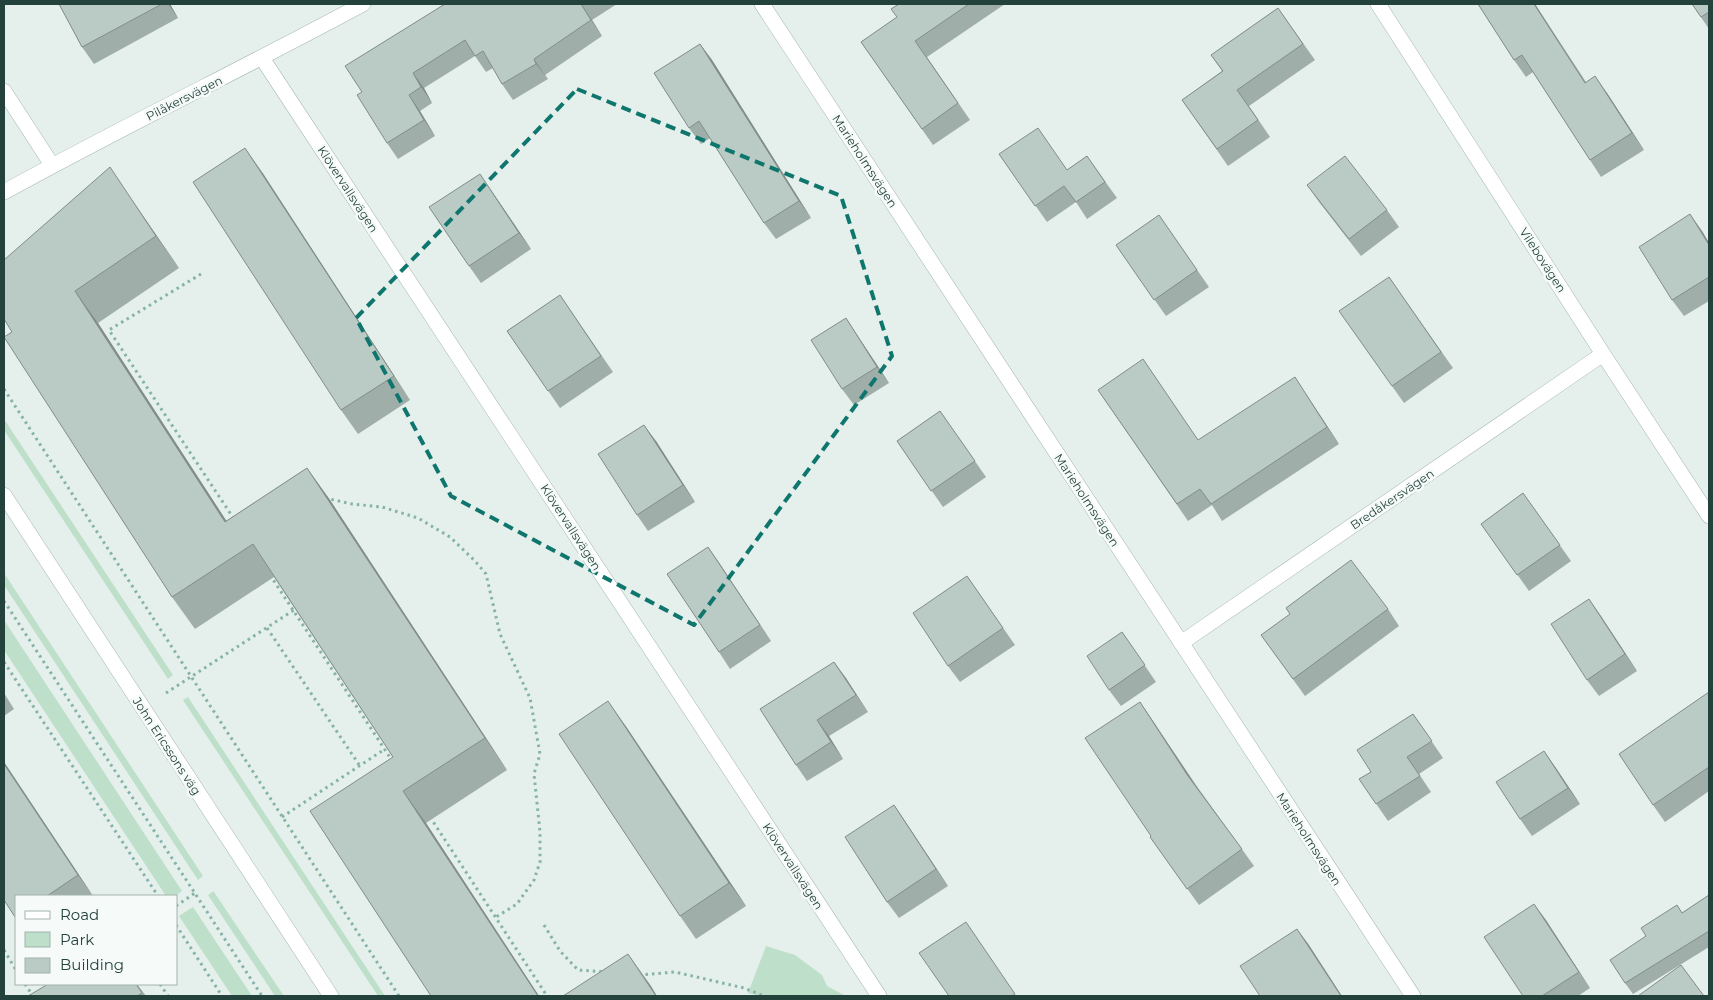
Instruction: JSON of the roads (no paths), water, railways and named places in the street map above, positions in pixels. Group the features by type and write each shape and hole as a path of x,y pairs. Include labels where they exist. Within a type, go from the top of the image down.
{"street":[{"name":"Pilåkersvägen","path":"4,192 52,165 262,58 363,4"},
{"name":"Marieholmsvägen","path":"762,4 1412,996"},
{"name":"Vilebovägen","path":"1378,4 1709,516"},
{"name":"Klövervallsvägen","path":"262,58 879,996"},
{"path":"4,91 52,165"},
{"name":"Bredåkersvägen","path":"1181,644 1603,354"},
{"name":"John Ericssons väg","path":"4,495 330,996"}]}
